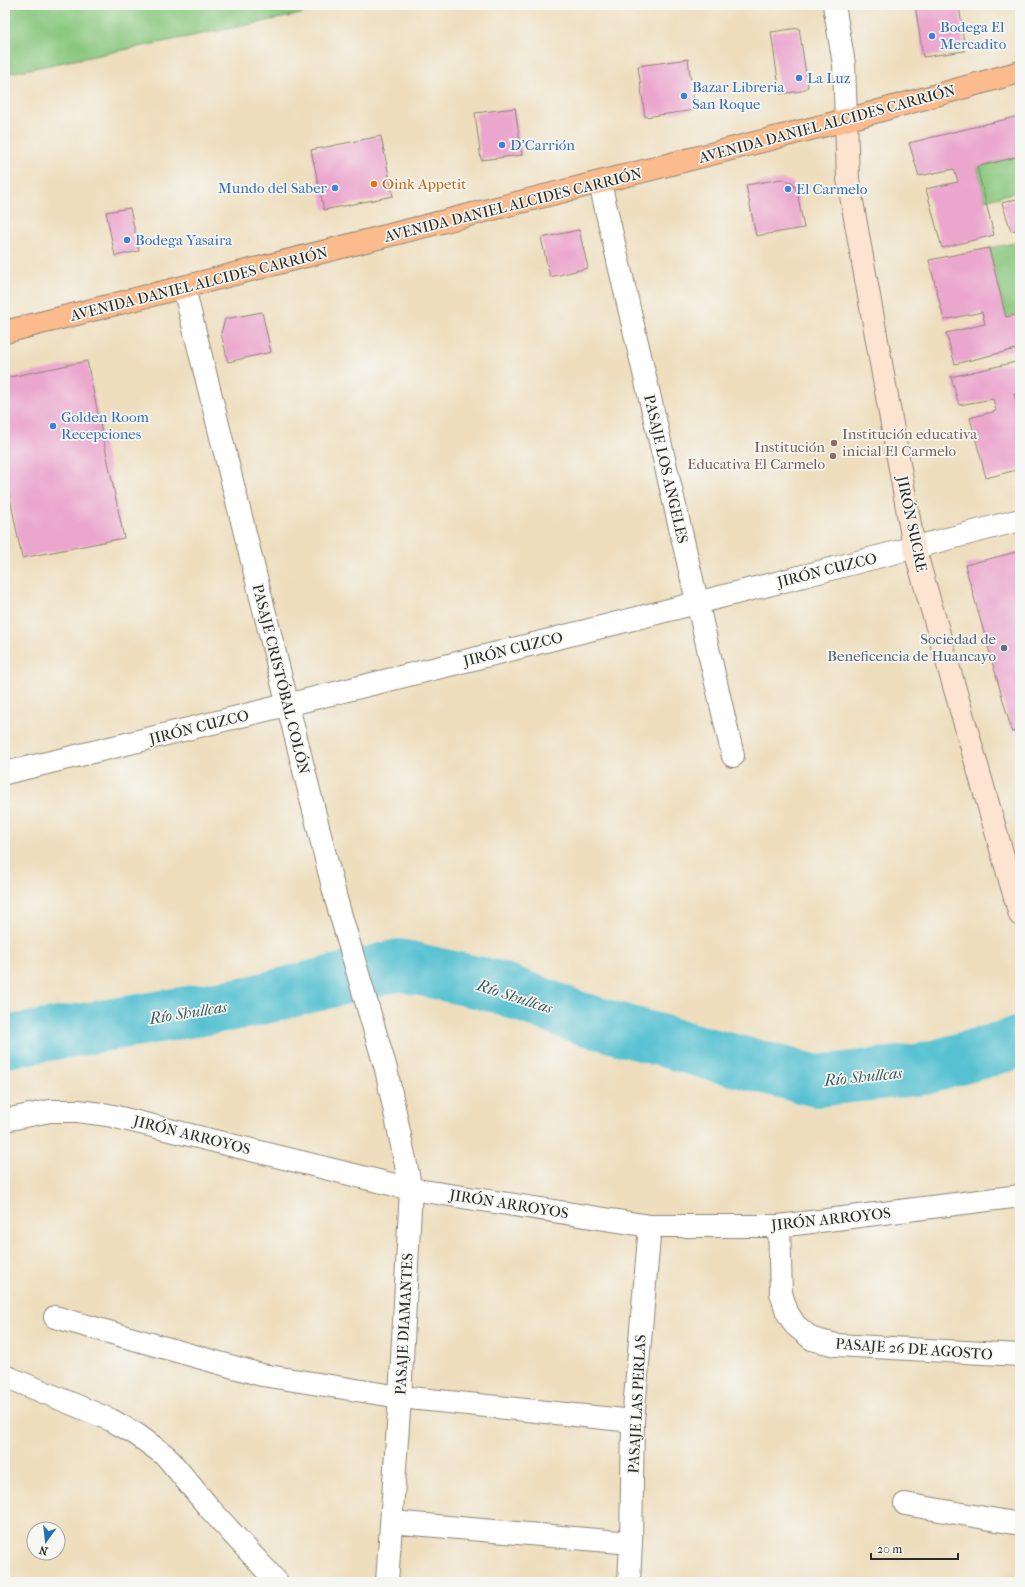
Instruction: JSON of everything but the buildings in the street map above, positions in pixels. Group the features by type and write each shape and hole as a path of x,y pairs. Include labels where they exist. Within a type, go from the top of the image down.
{"main road":[{"name":"AVENIDA DANIEL ALCIDES CARRIÓN","path":"5,332 846,120 1020,72"}],"street":[{"name":"JIRÓN SUCRE","path":"834,5 844,64 848,179 914,547 1006,862 1020,915"},
{"name":"PASAJE LOS ANGELES","path":"600,183 733,756"},
{"name":"PASAJE CRISTÓBAL COLÓN","path":"184,288 336,899 386,1069"},
{"name":"JIRÓN CUZCO","path":"5,773 288,705 698,603 1020,520"},
{"name":"PASAJE DIAMANTES","path":"386,1069 411,1189 400,1397 386,1582"},
{"name":"JIRÓN ARROYOS","path":"5,1120 50,1111 78,1111 108,1115 411,1189 650,1226 779,1226 1020,1196"},
{"name":"PASAJE LAS PERLAS","path":"629,1582 632,1543 633,1421 650,1226"},
{"name":"PASAJE 26 DE AGOSTO","path":"779,1226 782,1293 787,1312 795,1325 812,1339 836,1345 1020,1355"},
{"path":"55,1317 262,1375 400,1397 633,1421"},
{"path":"5,1376 111,1420 136,1434 166,1456 211,1510 277,1582"},
{"path":"905,1504 1020,1524"},
{"path":"391,1522 632,1543"}],"green space":[{"path":"5,5 318,5 301,14 5,74"},
{"path":"1020,156 1020,191 985,200 977,167"},
{"path":"1020,242 1020,314 1006,317 989,248"}],"waterway":[{"name":"Río Shullcas","path":"5,1042 249,1002 399,965 498,987 580,1018 706,1053 817,1081 924,1069 1020,1042"}],"place":[{"name":"Bodega El Mercadito","path":"932,36"},
{"name":"La Luz","path":"799,78"},
{"name":"Bazar Libreria San Roque","path":"684,96"},
{"name":"D'Carrión","path":"502,145"},
{"name":"Oink Appetit","path":"374,184"},
{"name":"Mundo del Saber","path":"335,188"},
{"name":"El Carmelo","path":"788,189"},
{"name":"Bodega Yasaira","path":"127,240"},
{"name":"Golden Room Recepciones","path":"53,426"},
{"name":"Institución educativa inicial El Carmelo","path":"834,443"},
{"name":"Institución Educativa El Carmelo","path":"833,456"},
{"name":"Sociedad de Beneficencia de Huancayo","path":"1004,648"}]}
